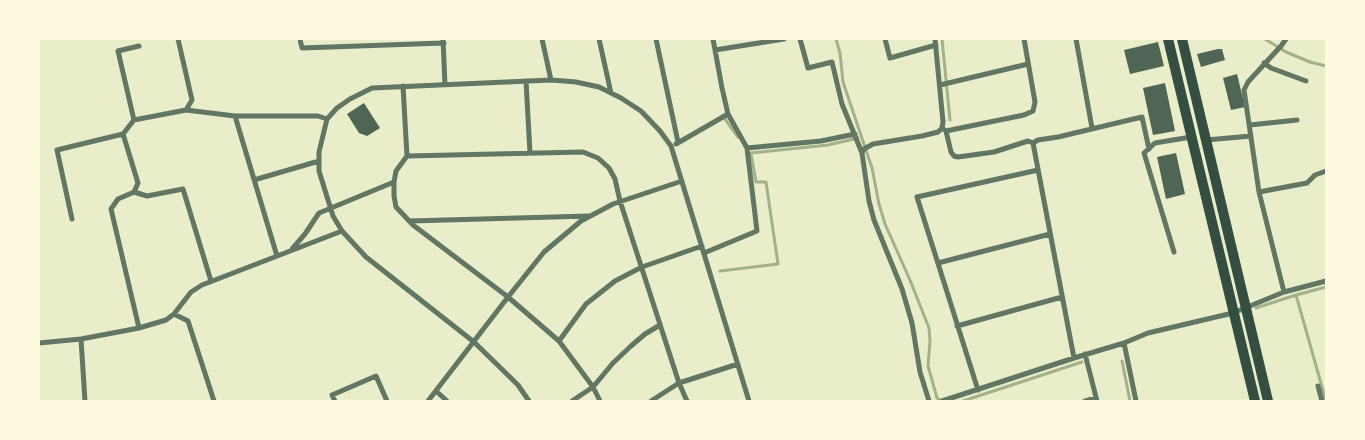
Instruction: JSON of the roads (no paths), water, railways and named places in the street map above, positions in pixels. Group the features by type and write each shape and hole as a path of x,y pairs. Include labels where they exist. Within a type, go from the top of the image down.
{"main road":[{"path":"1168,39 1255,401"},
{"path":"1182,39 1268,401"}],"street":[{"path":"178,39 192,100 186,110"},
{"path":"300,39 302,48 444,41 445,85"},
{"path":"542,39 552,80"},
{"path":"599,39 611,93"},
{"path":"656,39 678,142"},
{"path":"704,253 757,231 747,148 728,114 713,39"},
{"path":"715,50 784,39"},
{"path":"800,39 808,68 832,62 842,104 856,137 865,149 865,176 873,214 902,289 912,323 920,372 929,401"},
{"path":"885,39 890,58 936,46"},
{"path":"935,39 944,84 944,130 954,156 994,152 1028,141 1033,143 1038,140 1142,117 1149,149"},
{"path":"865,149 944,130 1024,115 1033,111 1035,102 1024,39"},
{"path":"1076,39 1092,128"},
{"path":"1284,292 1259,192 1244,90 1248,82 1286,39"},
{"path":"134,120 118,51 139,46"},
{"path":"1264,63 1271,68 1306,81"},
{"path":"944,84 1028,64"},
{"path":"529,401 518,385 474,342 366,257 342,230 333,216 319,171 319,152 327,119 350,98 372,88 552,80 576,82 599,87 622,98 640,111 660,131 671,146 750,401"},
{"path":"526,81 530,153"},
{"path":"403,86 407,156 396,171 394,182 396,207 410,221 508,297 560,341 593,387 600,401"},
{"path":"72,218 57,150 123,134 134,120 186,110 235,116 318,116 327,119"},
{"path":"671,146 728,114"},
{"path":"235,116 276,256"},
{"path":"1250,125 1297,120"},
{"path":"123,134 138,183 134,192"},
{"path":"1206,140 1251,136"},
{"path":"747,148 856,137"},
{"path":"1174,252 1144,154 1155,143 1192,137"},
{"path":"1033,143 1074,358"},
{"path":"407,156 583,152 598,158 609,168 615,179 620,201 687,401"},
{"path":"254,180 319,161"},
{"path":"978,390 917,197 1038,170"},
{"path":"1259,192 1307,183 1316,174 1326,171"},
{"path":"428,401 544,252 582,221 612,204 682,181"},
{"path":"292,250 319,213 394,182"},
{"path":"139,328 111,209 118,199 134,192 147,196 182,189 211,281"},
{"path":"410,221 591,216"},
{"path":"39,343 81,339 139,328 166,320 174,314 191,292 202,285 342,230"},
{"path":"938,263 1050,234"},
{"path":"560,341 586,304 615,281 642,267 702,246"},
{"path":"943,401 1148,334 1233,313 1284,292 1326,280"},
{"path":"957,326 1062,297"},
{"path":"174,314 188,321 214,401"},
{"path":"572,401 593,387 613,363 631,346 644,334 660,324"},
{"path":"81,339 85,401"},
{"path":"1124,343 1136,401"},
{"path":"1085,354 1097,400 1085,401"},
{"path":"651,401 680,383 738,364"},
{"path":"334,401 332,395 376,376 387,401"},
{"path":"1318,386 1322,401"},
{"path":"436,391 447,401"}],"waterway":[{"path":"836,39 840,53 843,82 872,168 885,224 929,328 928,366 937,398 941,401"},
{"path":"942,39 950,120"},
{"path":"1265,39 1286,52 1310,62 1326,66"},
{"path":"725,119 738,137"},
{"path":"751,153 828,145 858,138"},
{"path":"720,271 778,264 766,182 756,182 751,154"},
{"path":"1256,308 1326,287"},
{"path":"1296,295 1326,401"},
{"path":"1122,361 1130,401"},
{"path":"963,401 1082,362"}]}
